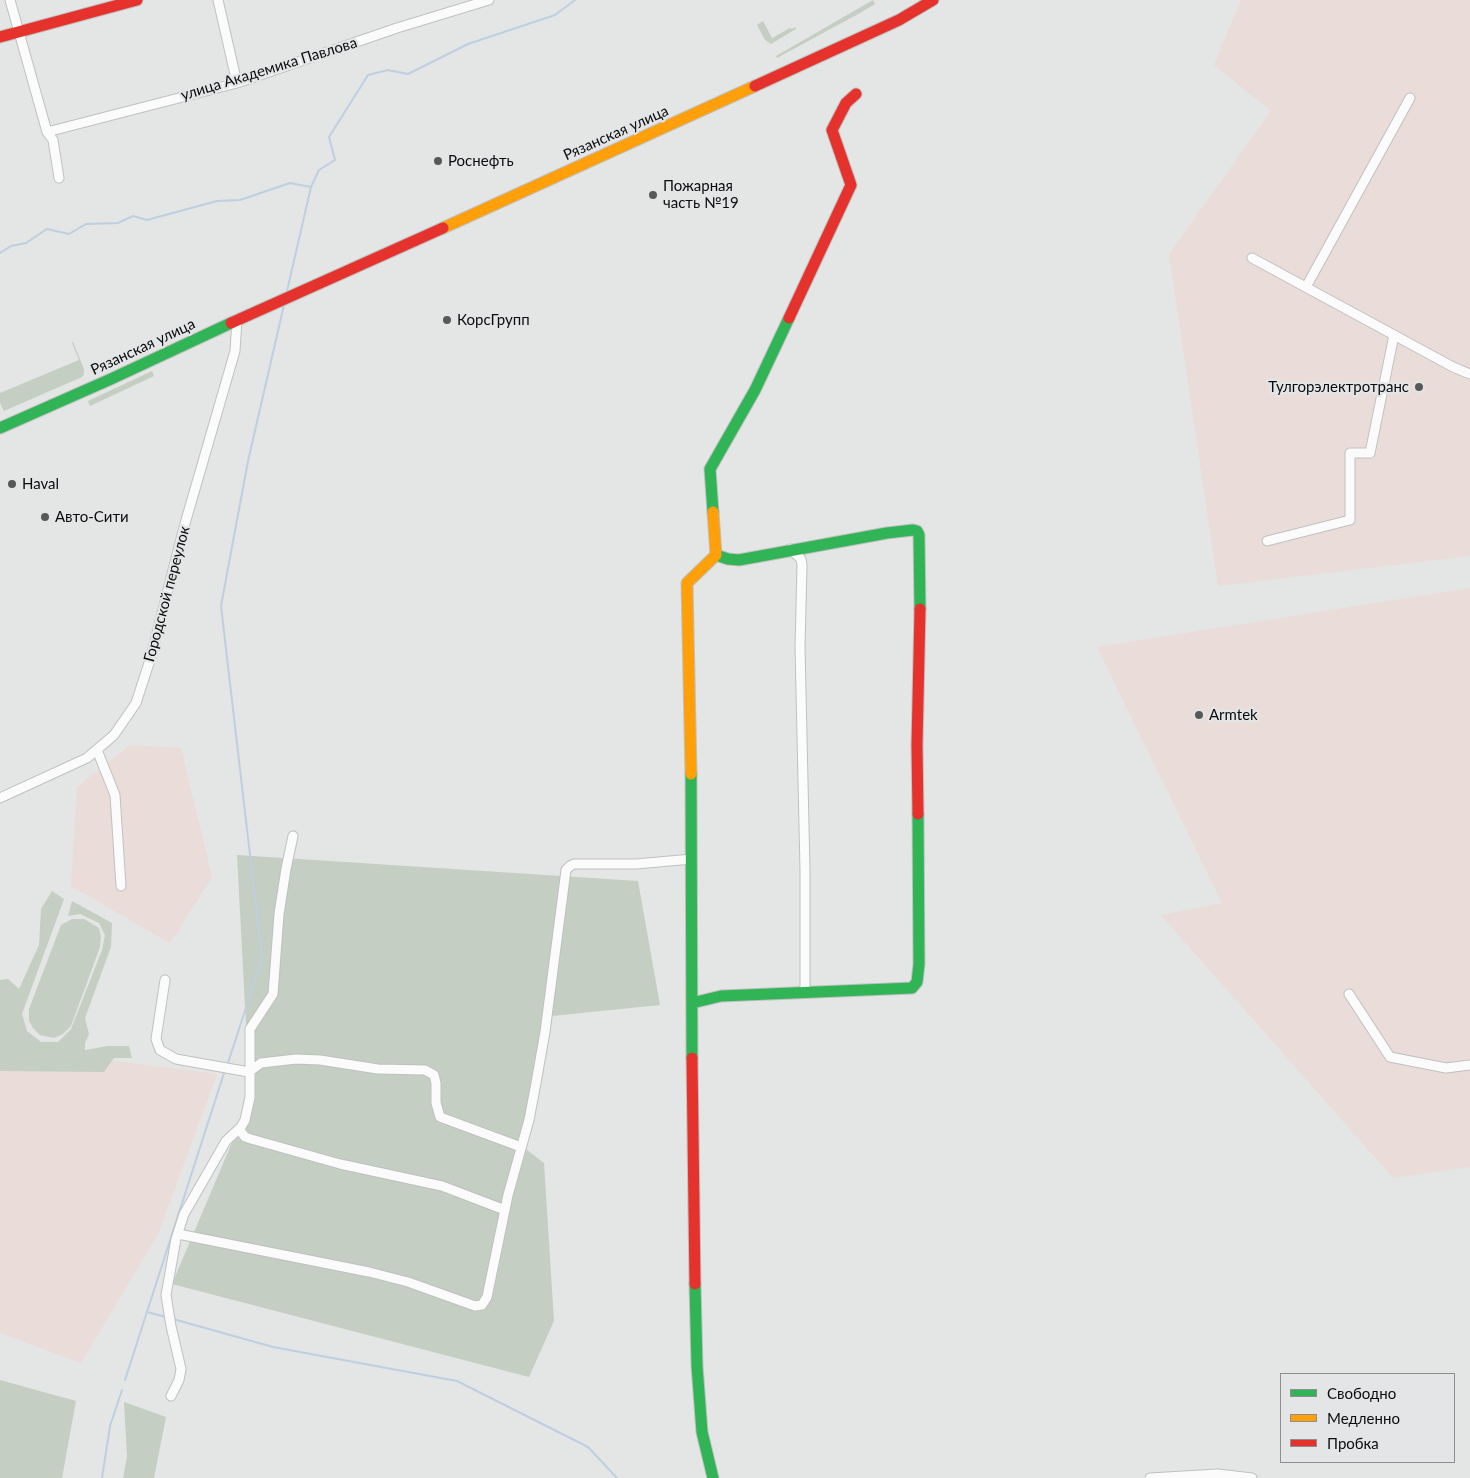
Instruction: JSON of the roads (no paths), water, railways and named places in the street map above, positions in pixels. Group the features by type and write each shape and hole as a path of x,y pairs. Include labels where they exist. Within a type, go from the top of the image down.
{"street":[{"path":"10,0 47,132 53,140 59,178"},
{"path":"0,37 113,3 137,0"},
{"path":"218,0 237,82"},
{"name":"улица Академика Павлова","path":"47,132 237,82 397,28 489,0"},
{"name":"Рязанская улица","path":"0,428 111,379 303,289 869,35 933,0"},
{"path":"713,1478 702,1432 697,1366 692,1146 691,722 687,583 716,555 710,469 755,390 851,185 832,130 846,103 856,94"},
{"path":"1306,287 1410,98"},
{"path":"1252,258 1453,367 1470,374"},
{"name":"Городской переулок","path":"0,798 87,758 114,735 136,703 150,660 184,527 234,351 237,320"},
{"path":"1267,541 1350,520 1350,452 1370,453 1394,335"},
{"path":"692,1003 722,996 912,988 918,978 919,857 917,737 920,596 919,535 916,531 912,530 790,549 738,560 716,555"},
{"path":"790,549 800,559 802,566 800,657 805,870 805,992"},
{"path":"97,750 115,795 121,886"},
{"path":"171,1396 179,1380 181,1369 169,1318 166,1286 184,1214 226,1141 239,1129 245,1120 250,1097 250,1029 273,994 279,914 293,836"},
{"path":"178,1234 369,1272 408,1282 469,1304 479,1306 485,1302 505,1210 530,1111 545,1032 566,870 574,864 636,864 692,859"},
{"path":"165,980 156,1039 160,1050 176,1059 249,1072 261,1063 296,1059 320,1060 378,1069 425,1070 434,1074 436,1103 440,1117 521,1148"},
{"path":"1349,994 1390,1058 1446,1068 1470,1065"},
{"path":"239,1129 245,1137 251,1139 340,1164 442,1186 505,1210"},
{"path":"1150,1478 1218,1474 1252,1478"}],"waterway":[{"path":"0,253 11,246 26,243 47,229 69,234 86,224 118,223 133,216 147,220 217,201 240,200 290,183 311,187 319,170 335,160 329,137 368,75 388,70 408,74 468,44 555,15 575,0"},
{"path":"287,291 311,187"},
{"path":"227,1066 262,958 221,606 248,461 284,305"},
{"path":"125,1380 225,1070"},
{"path":"147,1312 166,1317"},
{"path":"173,1319 273,1347 457,1381 588,1447 617,1478"},
{"path":"102,1478 110,1426 122,1390"}],"place":[{"name":"Роснефть","path":"438,161"},
{"name":"Пожарная часть №19","path":"653,195"},
{"name":"КорсГрупп","path":"447,320"},
{"name":"Тулгорэлектротранс","path":"1419,387"},
{"name":"Haval","path":"12,484"},
{"name":"Авто-Сити","path":"45,517"},
{"name":"Armtek","path":"1199,715"}]}
